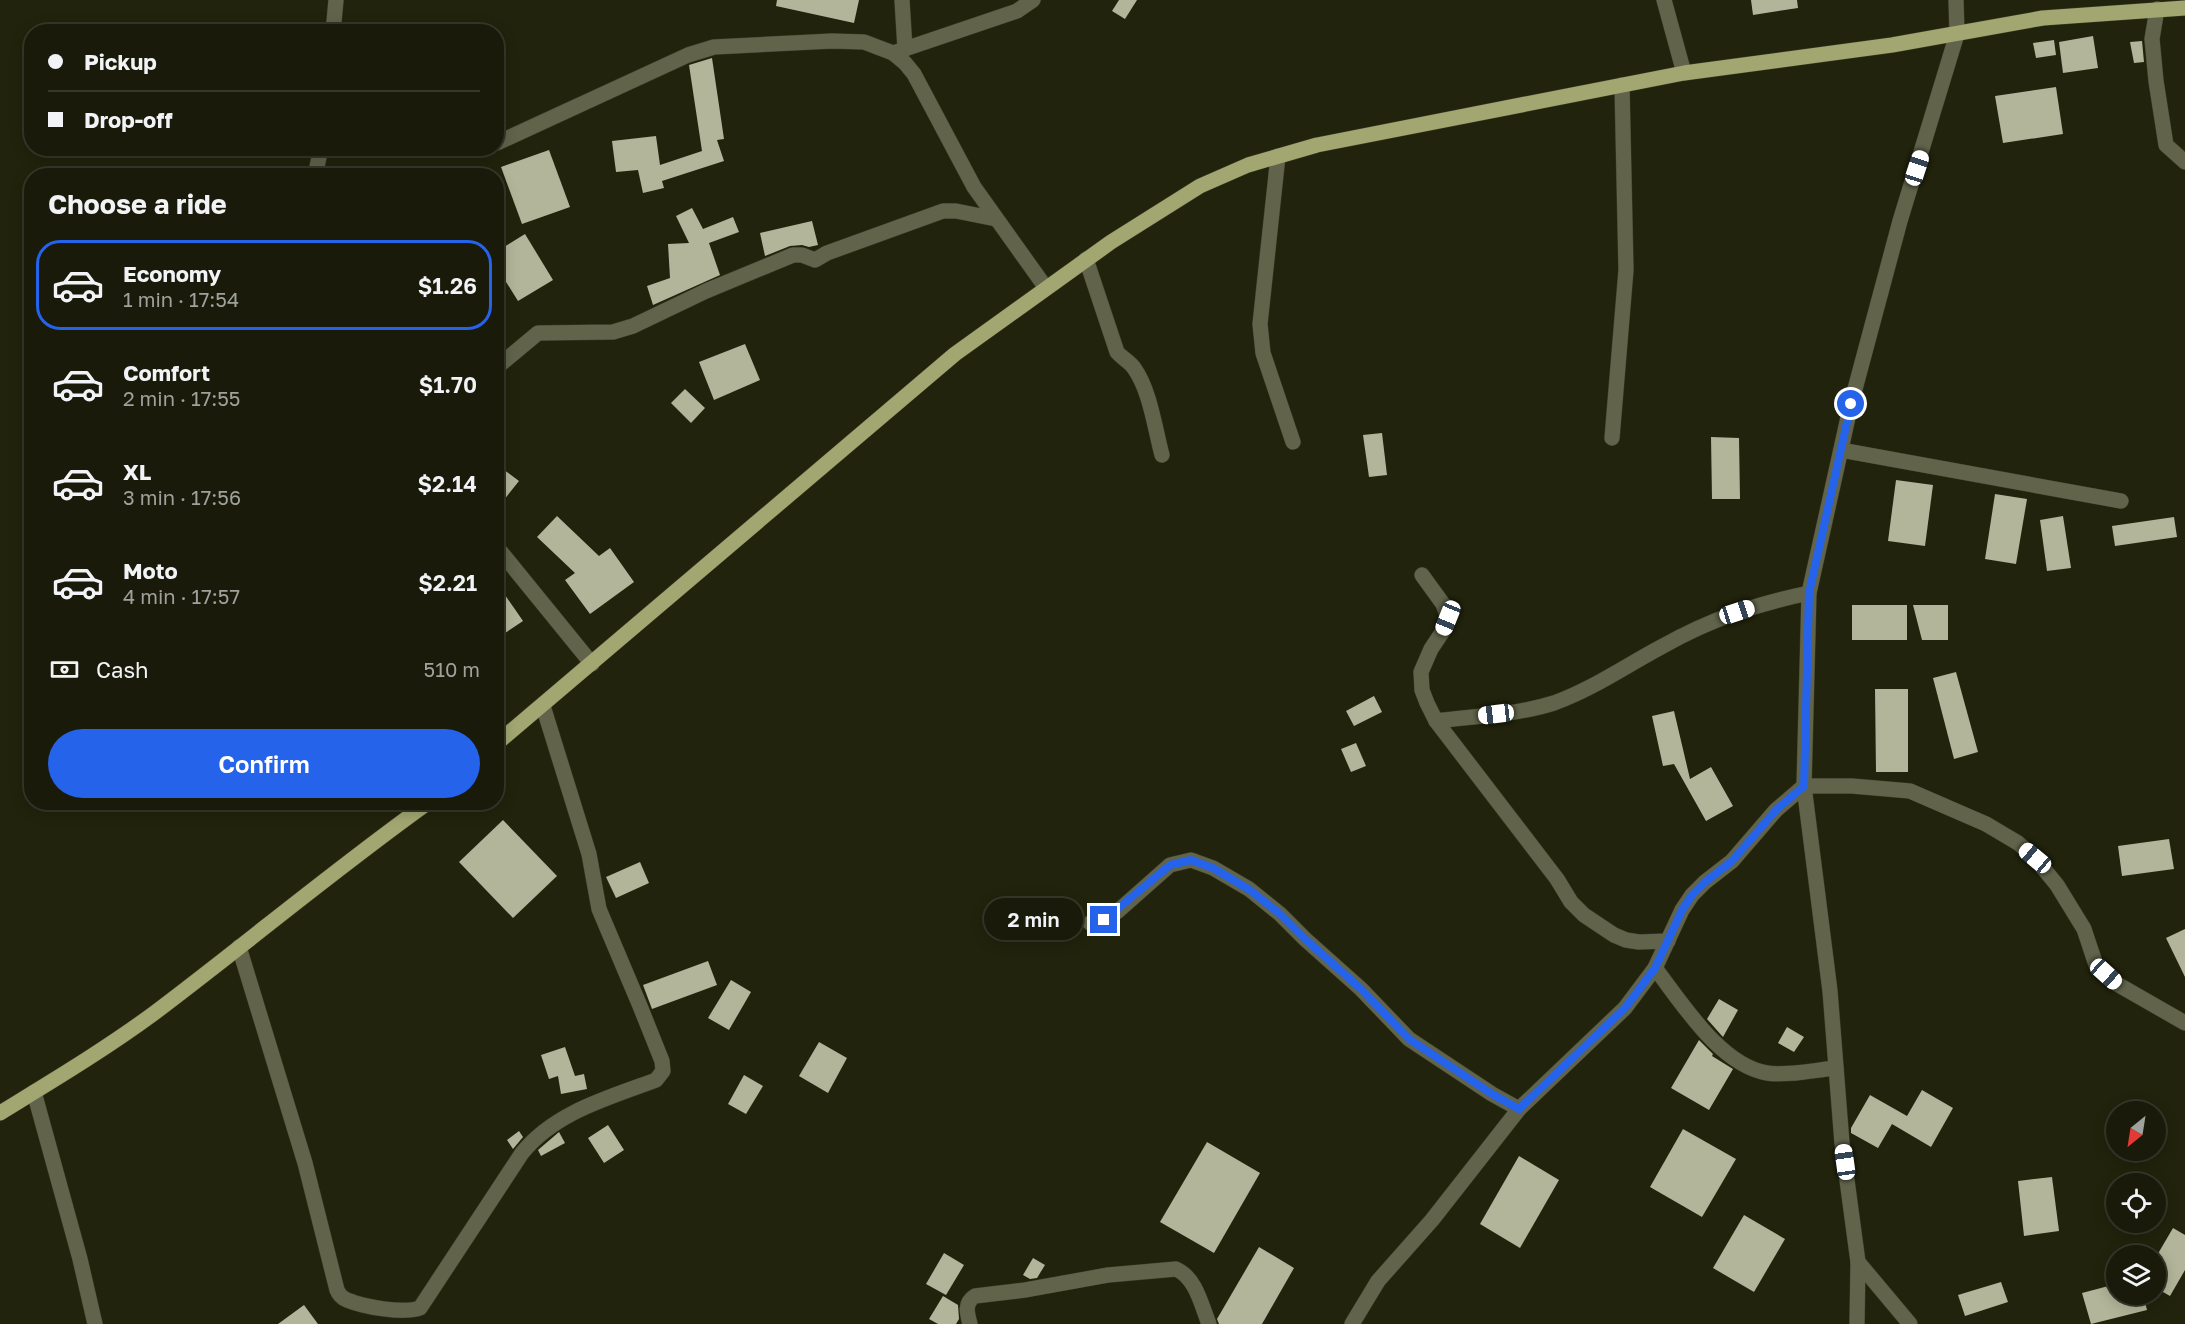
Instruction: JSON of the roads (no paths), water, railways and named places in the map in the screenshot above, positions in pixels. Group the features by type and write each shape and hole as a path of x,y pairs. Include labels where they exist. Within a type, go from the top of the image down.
{"main road":[{"path":"504,738 955,354 1086,259 1200,186 1248,165 1317,145 1684,73 1892,45 2043,18 2185,8"},
{"path":"0,1113 90,1058 152,1014 418,810"}],"street":[{"path":"334,24 336,0"},
{"path":"902,0 899,51 914,74 974,187 1046,288"},
{"path":"504,140 688,56 714,47 832,41 864,42 899,51 1017,11 1034,0"},
{"path":"1664,0 1684,73"},
{"path":"1857,1324 1858,1262 1842,1143 1830,991 1804,786 1809,593 1851,404 1900,221 1957,34 1956,0"},
{"path":"2157,9 2152,39 2166,145 2185,162"},
{"path":"1612,438 1626,270 1622,85"},
{"path":"1278,156 1260,324 1263,353 1293,442"},
{"path":"504,361 538,333 613,332 633,326 706,291 794,255 802,255 815,260 827,253 943,212 957,211 996,219"},
{"path":"1086,259 1117,352 1133,366 1143,384 1162,455"},
{"path":"1841,450 2121,501"},
{"path":"504,556 592,664"},
{"path":"1422,574 1443,604 1448,618 1421,672 1422,690 1436,721 1557,879 1571,902 1584,915 1626,940 1668,940"},
{"path":"1436,721 1516,711 1553,703 1592,687 1661,647 1720,617 1770,601 1809,593"},
{"path":"239,947 305,1163 337,1290 347,1300 377,1307 411,1311 420,1308 534,1137 555,1122 580,1109 656,1080 663,1071 662,1061 599,909 589,854 543,706"},
{"path":"1352,1324 1378,1281 1432,1220 1519,1109 1625,1008 1655,968 1692,895 1732,861 1776,810 1804,786 1852,786 1910,792 1986,824 2018,843 2035,858 2057,885 2084,929 2096,965 2117,984 2185,1023"},
{"path":"1090,923 1104,920 1118,910 1170,865 1191,860 1213,868 1250,890 1280,914 1361,989 1409,1039 1492,1094 1519,1109"},
{"path":"1655,968 1712,1040 1726,1053 1756,1071 1770,1073 1836,1068"},
{"path":"34,1092 80,1259 95,1324"},
{"path":"1858,1262 1910,1324"},
{"path":"970,1324 967,1306 975,1296 1025,1290 1108,1275 1176,1269 1185,1273 1191,1280 1209,1324"}]}
